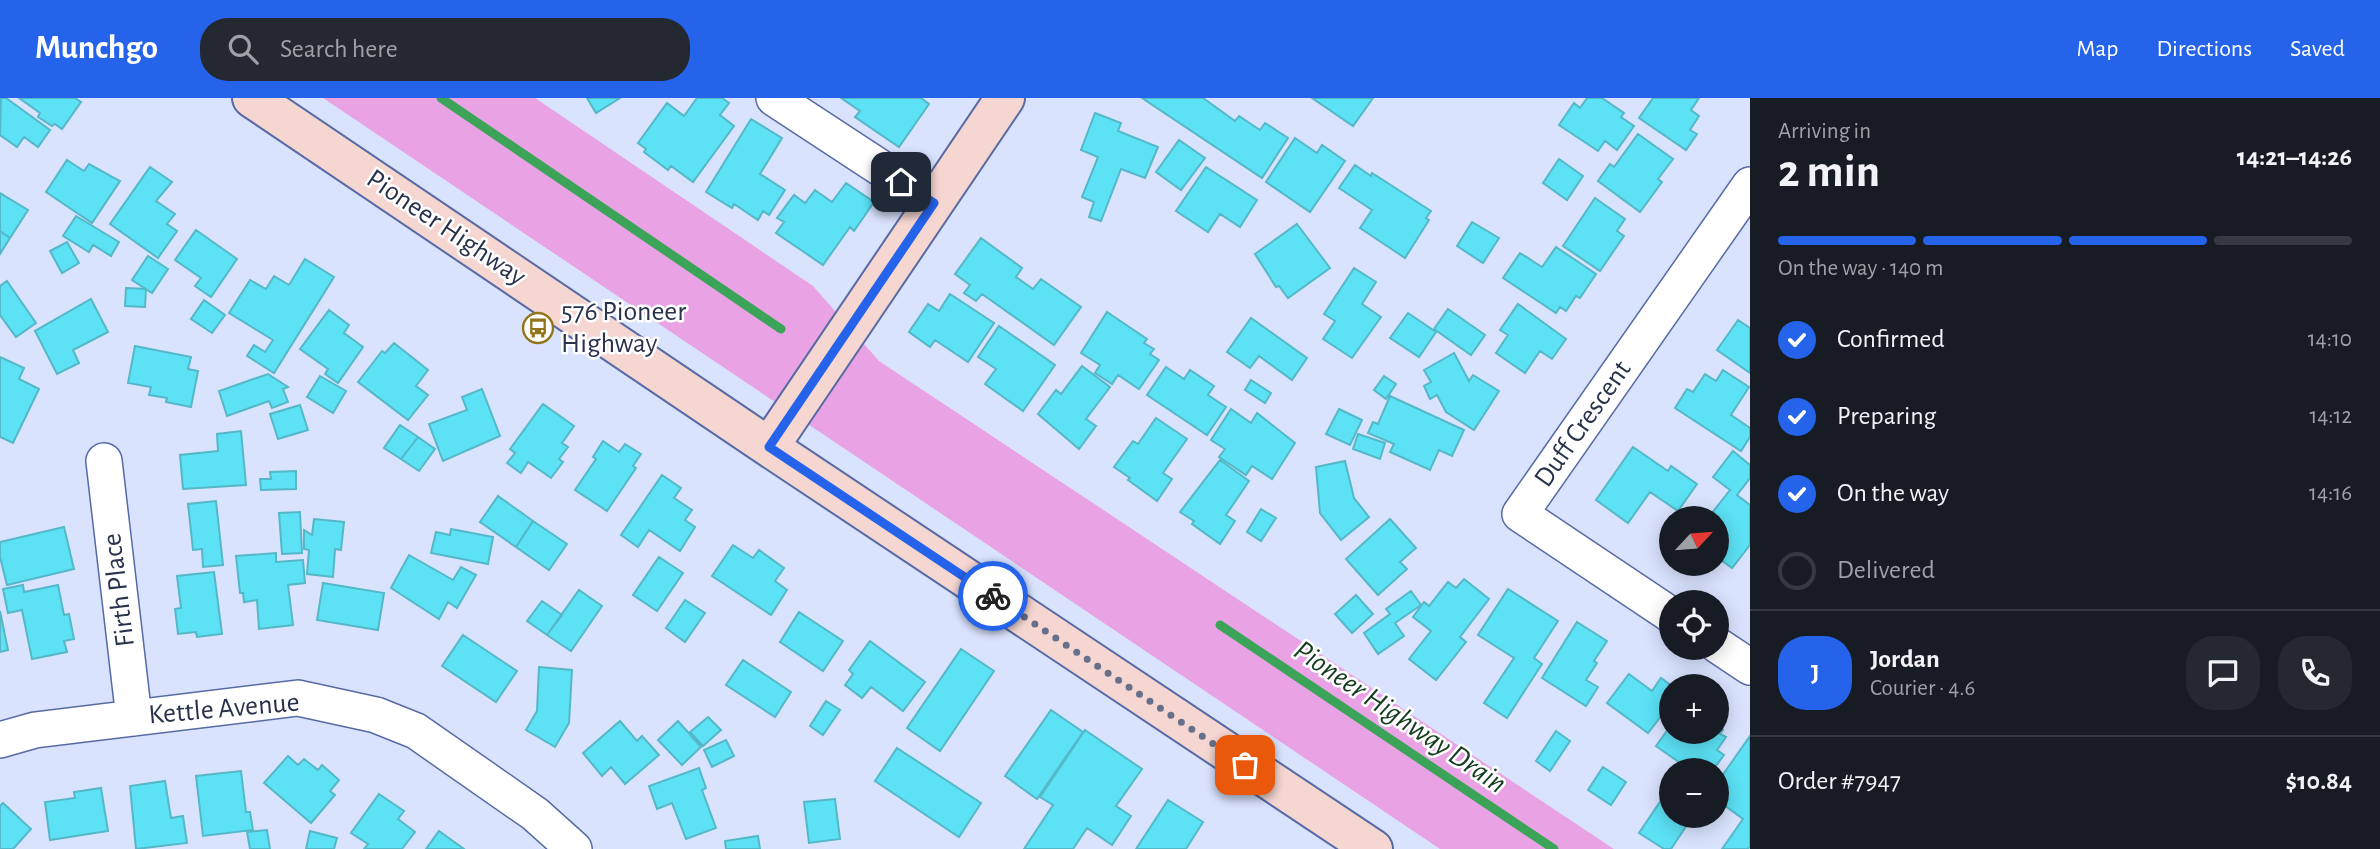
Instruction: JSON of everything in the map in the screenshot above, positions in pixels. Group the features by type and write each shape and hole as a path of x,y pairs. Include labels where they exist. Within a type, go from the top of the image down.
{"main road":[{"name":"Pioneer Highway","path":"252,98 769,447 1373,849"},
{"path":"769,447 1005,98"}],"street":[{"path":"774,98 934,203"},
{"name":"Duff Crescent","path":"1659,607 1520,514 1750,185"},
{"name":"Firth Place","path":"104,461 134,718"},
{"path":"1729,653 1750,667"},
{"name":"Kettle Avenue","path":"0,740 35,730 298,698 376,715 416,732 535,814 574,849"}],"shaded area":[{"path":"323,98 535,98 813,286 879,361 1614,849 1440,849"}],"building":[{"path":"1,98 6,98 50,130 38,147 24,137 17,147 0,135"},
{"path":"19,98 75,98 81,102 62,129 38,117 40,113"},
{"path":"587,98 620,98 596,113"},
{"path":"697,98 722,98 729,103 720,115 734,126 693,182 671,166 668,170 644,152 646,149 638,143 667,103 684,116"},
{"path":"841,98 921,98 929,104 899,147 855,117 860,111"},
{"path":"1142,98 1203,98 1235,121 1239,116 1260,130 1265,123 1288,138 1262,178"},
{"path":"1312,98 1373,98 1353,126"},
{"path":"1587,98 1602,98 1624,113 1621,117 1634,126 1617,150 1605,141 1598,151 1559,125 1574,103 1580,108"},
{"path":"1653,98 1699,98 1691,110 1699,116 1690,130 1697,134 1686,150 1639,118"},
{"path":"1095,113 1121,123 1118,131 1158,147 1145,178 1121,169 1101,221 1089,217 1094,202 1082,197 1098,157 1081,150"},
{"path":"751,119 782,138 760,174 785,190 769,215 763,211 758,220 734,204 732,208 706,192"},
{"path":"1638,134 1673,159 1658,179 1662,182 1640,212 1598,181 1610,164 1614,167"},
{"path":"1295,138 1317,153 1322,145 1345,161 1310,212 1266,182"},
{"path":"1179,140 1205,158 1181,190 1156,172"},
{"path":"1559,159 1583,176 1567,200 1543,183"},
{"path":"67,160 84,171 89,164 120,181 92,223 46,192"},
{"path":"1355,165 1431,211 1426,218 1429,220 1405,258 1360,228 1372,210 1339,188"},
{"path":"150,167 172,182 156,201 175,214 167,224 177,231 158,258 110,224"},
{"path":"1206,167 1257,200 1240,227 1220,214 1208,232 1176,211"},
{"path":"846,183 874,202 854,231 850,227 823,265 776,233 784,222 777,218 794,195 805,203 815,190 832,202"},
{"path":"0,193 28,210 10,238 0,231"},
{"path":"1595,198 1625,219 1617,231 1624,236 1600,271 1563,246"},
{"path":"76,216 119,242 111,256 93,245 89,252 63,236"},
{"path":"1472,222 1499,238 1483,263 1457,246"},
{"path":"1297,224 1330,268 1288,298 1279,286 1276,287 1255,254"},
{"path":"196,230 237,259 211,297 195,286 201,278 175,260"},
{"path":"0,231 10,238 0,254"},
{"path":"981,238 1022,268 1016,277 1033,289 1041,279 1081,307 1054,345 982,294 976,301 964,293 970,285 955,274"},
{"path":"67,242 79,263 62,273 50,251"},
{"path":"1556,247 1596,274 1580,298 1576,296 1566,311 1560,307 1556,313 1503,278 1520,253 1542,267"},
{"path":"148,256 168,269 152,293 132,280"},
{"path":"305,259 334,277 274,373 247,356 254,345 265,352 273,340 229,313 250,280 266,289 274,276 289,285"},
{"path":"1354,268 1376,282 1362,304 1381,317 1352,358 1323,339 1335,321 1324,314"},
{"path":"7,281 36,323 16,337 0,315 0,286"},
{"path":"126,288 146,289 145,307 125,306"},
{"path":"950,294 994,323 968,362 935,340 930,347 909,332 928,304 939,311"},
{"path":"91,299 108,332 73,350 79,363 57,374 35,331"},
{"path":"204,300 225,315 212,333 191,319"},
{"path":"1518,304 1566,339 1552,359 1540,351 1525,373 1496,353 1508,335 1500,330"},
{"path":"1448,309 1485,335 1471,355 1434,329"},
{"path":"329,310 349,325 344,333 363,347 338,383 325,374 328,369 300,349"},
{"path":"1107,312 1147,339 1144,343 1154,349 1150,354 1159,360 1139,389 1118,375 1112,384 1095,373 1100,365 1081,353"},
{"path":"1408,313 1436,332 1419,357 1390,338"},
{"path":"1251,318 1307,358 1292,380 1259,356 1250,368 1227,352"},
{"path":"1738,320 1750,328 1750,373 1717,350"},
{"path":"999,326 1055,365 1023,411 985,384 996,369 978,357"},
{"path":"394,343 428,370 416,386 428,395 408,420 358,382 382,351 385,353"},
{"path":"135,346 191,357 188,369 198,371 191,407 149,395 151,387 128,383"},
{"path":"1454,353 1469,381 1473,375 1499,391 1474,430 1446,412 1437,395 1430,399 1424,386 1431,382 1424,370"},
{"path":"0,357 24,368 19,379 39,389 13,443 0,437"},
{"path":"1082,366 1110,387 1086,419 1096,426 1079,449 1038,414 1056,390 1061,394"},
{"path":"1166,367 1184,379 1190,370 1214,386 1208,395 1226,407 1207,435 1147,395"},
{"path":"1723,370 1749,387 1731,415 1750,428 1750,437 1741,451 1675,408 1687,389 1693,392 1705,374 1716,381"},
{"path":"268,374 288,387 283,389 288,402 272,408 269,401 227,416 219,391"},
{"path":"320,376 346,391 333,413 307,397"},
{"path":"1384,376 1396,384 1386,399 1374,390"},
{"path":"1251,380 1271,393 1265,403 1245,390"},
{"path":"482,389 500,436 443,461 429,424 467,410 462,397"},
{"path":"1390,396 1464,430 1452,456 1439,450 1430,470 1390,452 1394,444 1368,433 1373,422 1378,424"},
{"path":"543,404 574,426 562,443 568,447 559,459 563,462 551,478 528,462 521,473 507,463 515,453 510,449"},
{"path":"300,405 308,430 278,439 270,414"},
{"path":"1231,409 1251,423 1257,413 1295,443 1272,479 1252,466 1246,475 1219,457 1225,449 1211,440"},
{"path":"1339,409 1362,420 1350,445 1326,434"},
{"path":"1156,418 1187,439 1163,473 1172,479 1157,501 1114,467 1133,441 1138,444"},
{"path":"400,425 418,437 401,459 384,448"},
{"path":"241,431 246,485 183,489 180,455 218,451 217,434"},
{"path":"1358,434 1385,443 1380,459 1353,449"},
{"path":"418,437 435,449 419,471 401,459"},
{"path":"603,441 619,452 625,444 641,454 633,466 636,468 607,511 575,490 596,459 593,457"},
{"path":"1633,447 1668,471 1671,466 1697,484 1682,506 1671,506 1650,492 1628,523 1596,500"},
{"path":"1733,451 1750,465 1750,478 1737,495 1750,505 1750,545 1732,568 1729,566 1729,506 1717,506 1730,490 1713,477"},
{"path":"1220,460 1249,481 1226,515 1235,521 1220,544 1180,512"},
{"path":"1345,461 1354,498 1369,517 1341,540 1320,513 1316,467"},
{"path":"296,471 296,489 261,490 260,479 271,479 270,472"},
{"path":"662,475 681,488 674,498 692,510 685,520 695,527 680,551 649,530 638,547 621,535"},
{"path":"498,496 533,521 516,547 480,522"},
{"path":"216,501 223,565 203,567 202,549 193,550 188,504"},
{"path":"1261,509 1276,518 1261,541 1247,532"},
{"path":"300,512 302,553 282,554 279,513"},
{"path":"314,519 344,522 341,550 335,549 333,577 307,574 309,550 304,549 304,530 312,535"},
{"path":"1390,519 1416,548 1400,562 1407,569 1378,595 1346,559"},
{"path":"533,521 567,544 549,570 516,547"},
{"path":"64,527 74,569 7,585 0,557 0,542"},
{"path":"451,529 493,537 488,564 431,553 436,532 450,535"},
{"path":"733,545 753,558 759,550 784,568 775,581 787,590 771,615 712,576"},
{"path":"276,553 276,562 303,560 305,583 288,585 293,625 259,629 257,600 244,602 243,593 240,593 236,556"},
{"path":"409,555 453,580 461,567 476,575 457,608 448,602 439,619 391,588"},
{"path":"659,557 683,573 657,611 633,595"},
{"path":"214,572 222,634 197,637 196,632 178,634 175,609 181,608 177,576"},
{"path":"1464,579 1489,599 1460,637 1466,642 1436,680 1409,659 1431,631 1413,617 1424,602 1429,606 1448,582 1456,588"},
{"path":"323,583 384,593 378,630 317,620"},
{"path":"23,585 24,592 58,585 64,615 69,614 74,639 64,641 67,652 32,659 22,610 8,613 3,589"},
{"path":"1508,589 1558,621 1534,658 1542,664 1507,718 1484,703 1514,658 1478,635"},
{"path":"579,590 602,606 571,651 547,635"},
{"path":"1411,591 1421,605 1395,623 1404,636 1378,654 1364,633 1390,614 1386,609"},
{"path":"1356,595 1373,614 1352,633 1335,614"},
{"path":"685,600 705,613 685,642 666,628"},
{"path":"542,601 562,615 547,635 527,621"},
{"path":"0,611 8,650 0,652"},
{"path":"799,612 843,641 823,671 780,642"},
{"path":"1577,622 1607,641 1586,680 1598,687 1586,706 1542,678"},
{"path":"463,635 517,671 496,702 442,666"},
{"path":"870,641 925,682 903,711 871,687 862,698 845,685 853,674 849,670"},
{"path":"961,649 994,671 940,751 907,728"},
{"path":"743,660 791,692 775,717 726,685"},
{"path":"539,667 572,670 569,723 555,747 526,730 537,711"},
{"path":"1629,674 1652,691 1659,681 1659,719 1648,733 1607,703"},
{"path":"826,701 840,710 823,735 810,726"},
{"path":"1051,710 1083,732 1037,799 1005,776"},
{"path":"708,717 721,730 703,746 690,732"},
{"path":"620,721 637,741 642,736 659,755 625,784 611,767 602,776 583,753"},
{"path":"678,721 701,747 682,765 658,740"},
{"path":"1085,730 1142,769 1116,806 1131,816 1112,845 1087,828 1073,849 1024,849 1053,805 1040,797"},
{"path":"1556,731 1570,741 1550,771 1536,761"},
{"path":"1750,736 1748,849 1722,849 1743,819 1729,809 1729,766"},
{"path":"726,740 734,756 712,767 704,750"},
{"path":"1659,742 1659,744 1721,744 1717,750 1724,755 1722,758 1673,758 1656,746"},
{"path":"897,748 981,803 959,837 875,781"},
{"path":"288,756 298,765 304,759 318,770 322,765 339,780 330,791 335,795 311,823 264,783"},
{"path":"1603,767 1626,782 1611,805 1588,790"},
{"path":"699,768 706,788 702,790 716,828 686,839 672,803 657,809 649,786"},
{"path":"241,771 246,812 250,812 253,830 203,836 196,776"},
{"path":"165,781 171,818 183,816 187,843 136,849 130,786"},
{"path":"101,788 108,831 50,840 45,802 75,798 74,792"},
{"path":"379,794 404,811 398,819 415,832 402,849 364,849 368,844 351,833"},
{"path":"835,799 840,839 809,843 804,802"},
{"path":"1168,800 1203,822 1186,849 1136,849"},
{"path":"3,803 31,829 13,849 0,849 0,806"},
{"path":"1659,803 1659,828 1685,828 1671,849 1664,849 1639,833"},
{"path":"267,830 270,849 250,849 247,832"},
{"path":"310,831 337,838 334,849 306,849"},
{"path":"439,831 464,849 426,849"},
{"path":"758,836 760,849 726,849 725,841"}],"waterway":[{"path":"441,98 781,329"},
{"name":"Pioneer Highway Drain","path":"1220,625 1554,849"}],"way so far":[{"path":"993,596 1245,765"}],"place":[{"name":"576 Pioneer Highway","path":"538,328"}],"route":[{"path":"901,182 934,203 769,447 993,596"}]}
